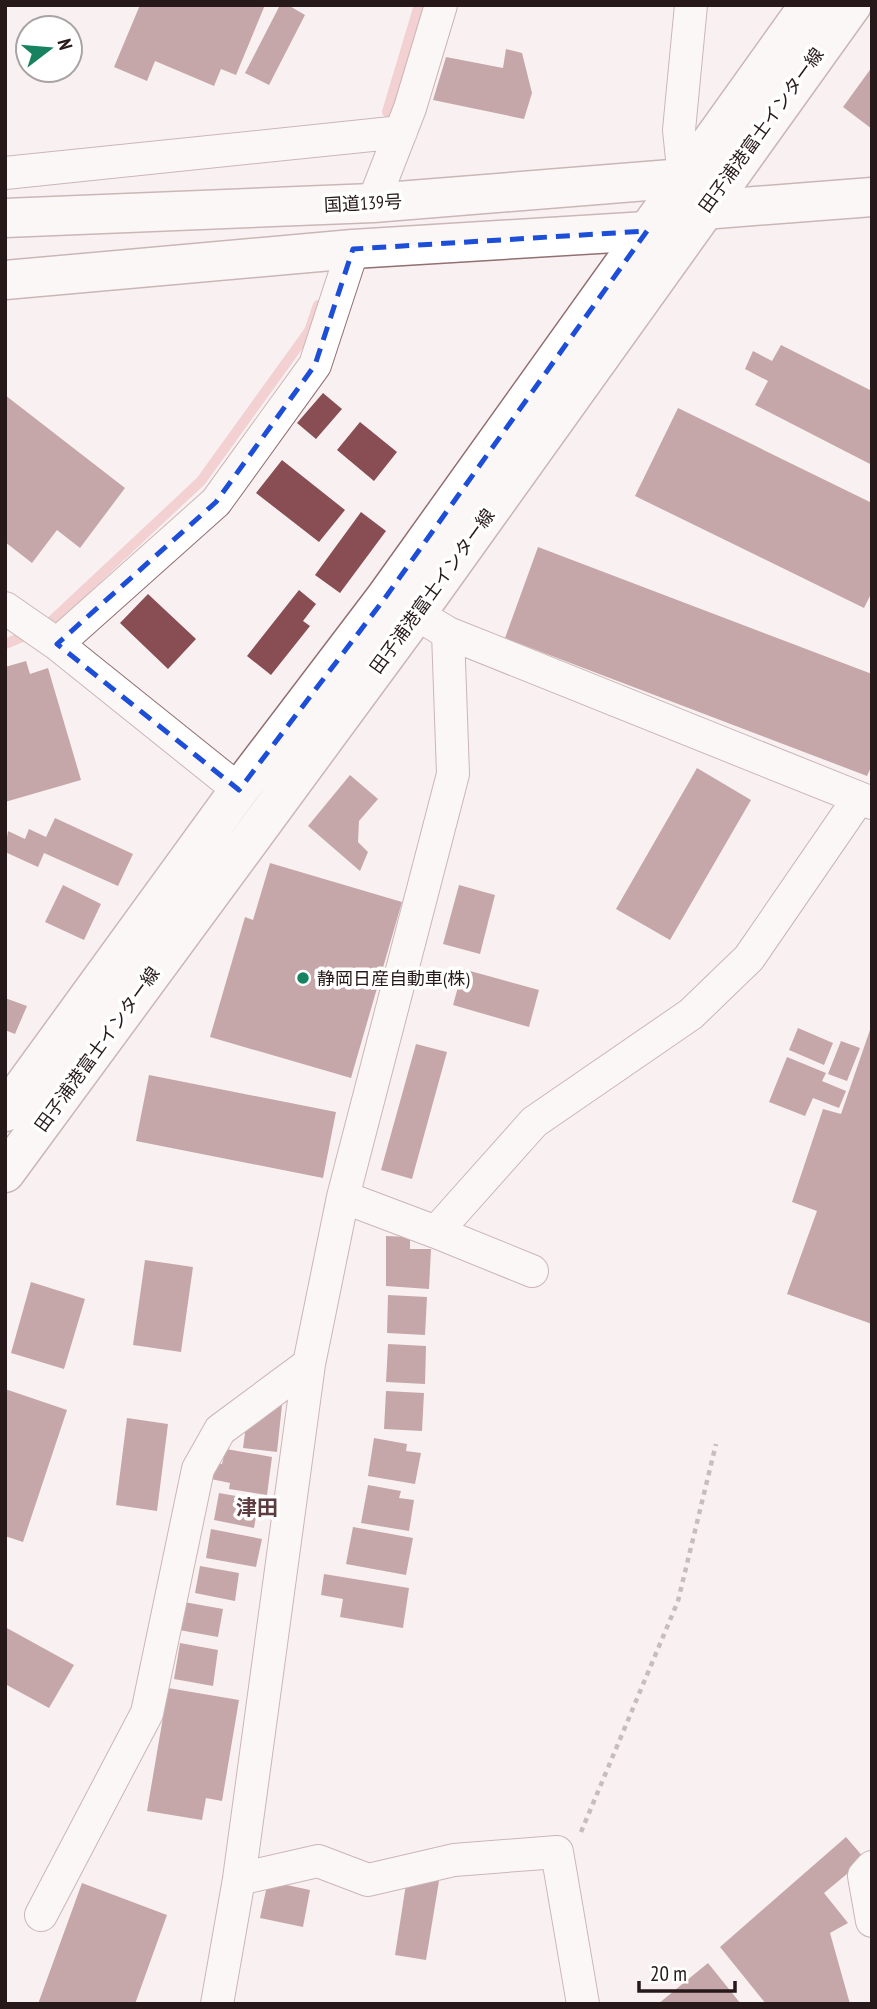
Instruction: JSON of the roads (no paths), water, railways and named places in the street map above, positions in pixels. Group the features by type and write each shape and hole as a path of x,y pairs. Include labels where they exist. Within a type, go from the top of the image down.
{"main road":[{"name":"田子浦港富士インター線","path":"5,1173 416,615 693,194 809,5"},
{"name":"田子浦港富士インター線","path":"693,194 852,5"},
{"name":"国道139号","path":"5,281 353,249 647,231 693,194"},
{"name":"国道139号","path":"5,218 373,203 693,194 872,197"},
{"name":"田子浦港富士インター線","path":"5,1112 239,790 416,615 647,231"}],"street":[{"path":"373,203 401,132 441,5"},
{"path":"691,5 679,130 693,194"},
{"path":"5,173 401,132"},
{"path":"57,644 216,502 315,365 353,249"},
{"path":"5,608 57,644 239,790"},
{"path":"416,615 865,800 749,958 691,1014 534,1122 436,1232"},
{"path":"217,2004 239,1879 309,1364 343,1197 453,774 416,615"},
{"path":"343,1197 532,1271"},
{"path":"41,1916 147,1713 198,1469 220,1430 309,1364"},
{"path":"239,1879 317,1861 368,1880 454,1860 557,1852 583,2004"},
{"path":"872,1867 864,1876 872,1921"}],"waterway":[{"path":"387,112 419,5"},
{"path":"5,644 44,628 201,481 309,331 318,305"}],"place":[{"name":"静岡日産自動車(株)","path":"303,978"}],"district":[{"name":"津田","path":"257,1507"}]}
